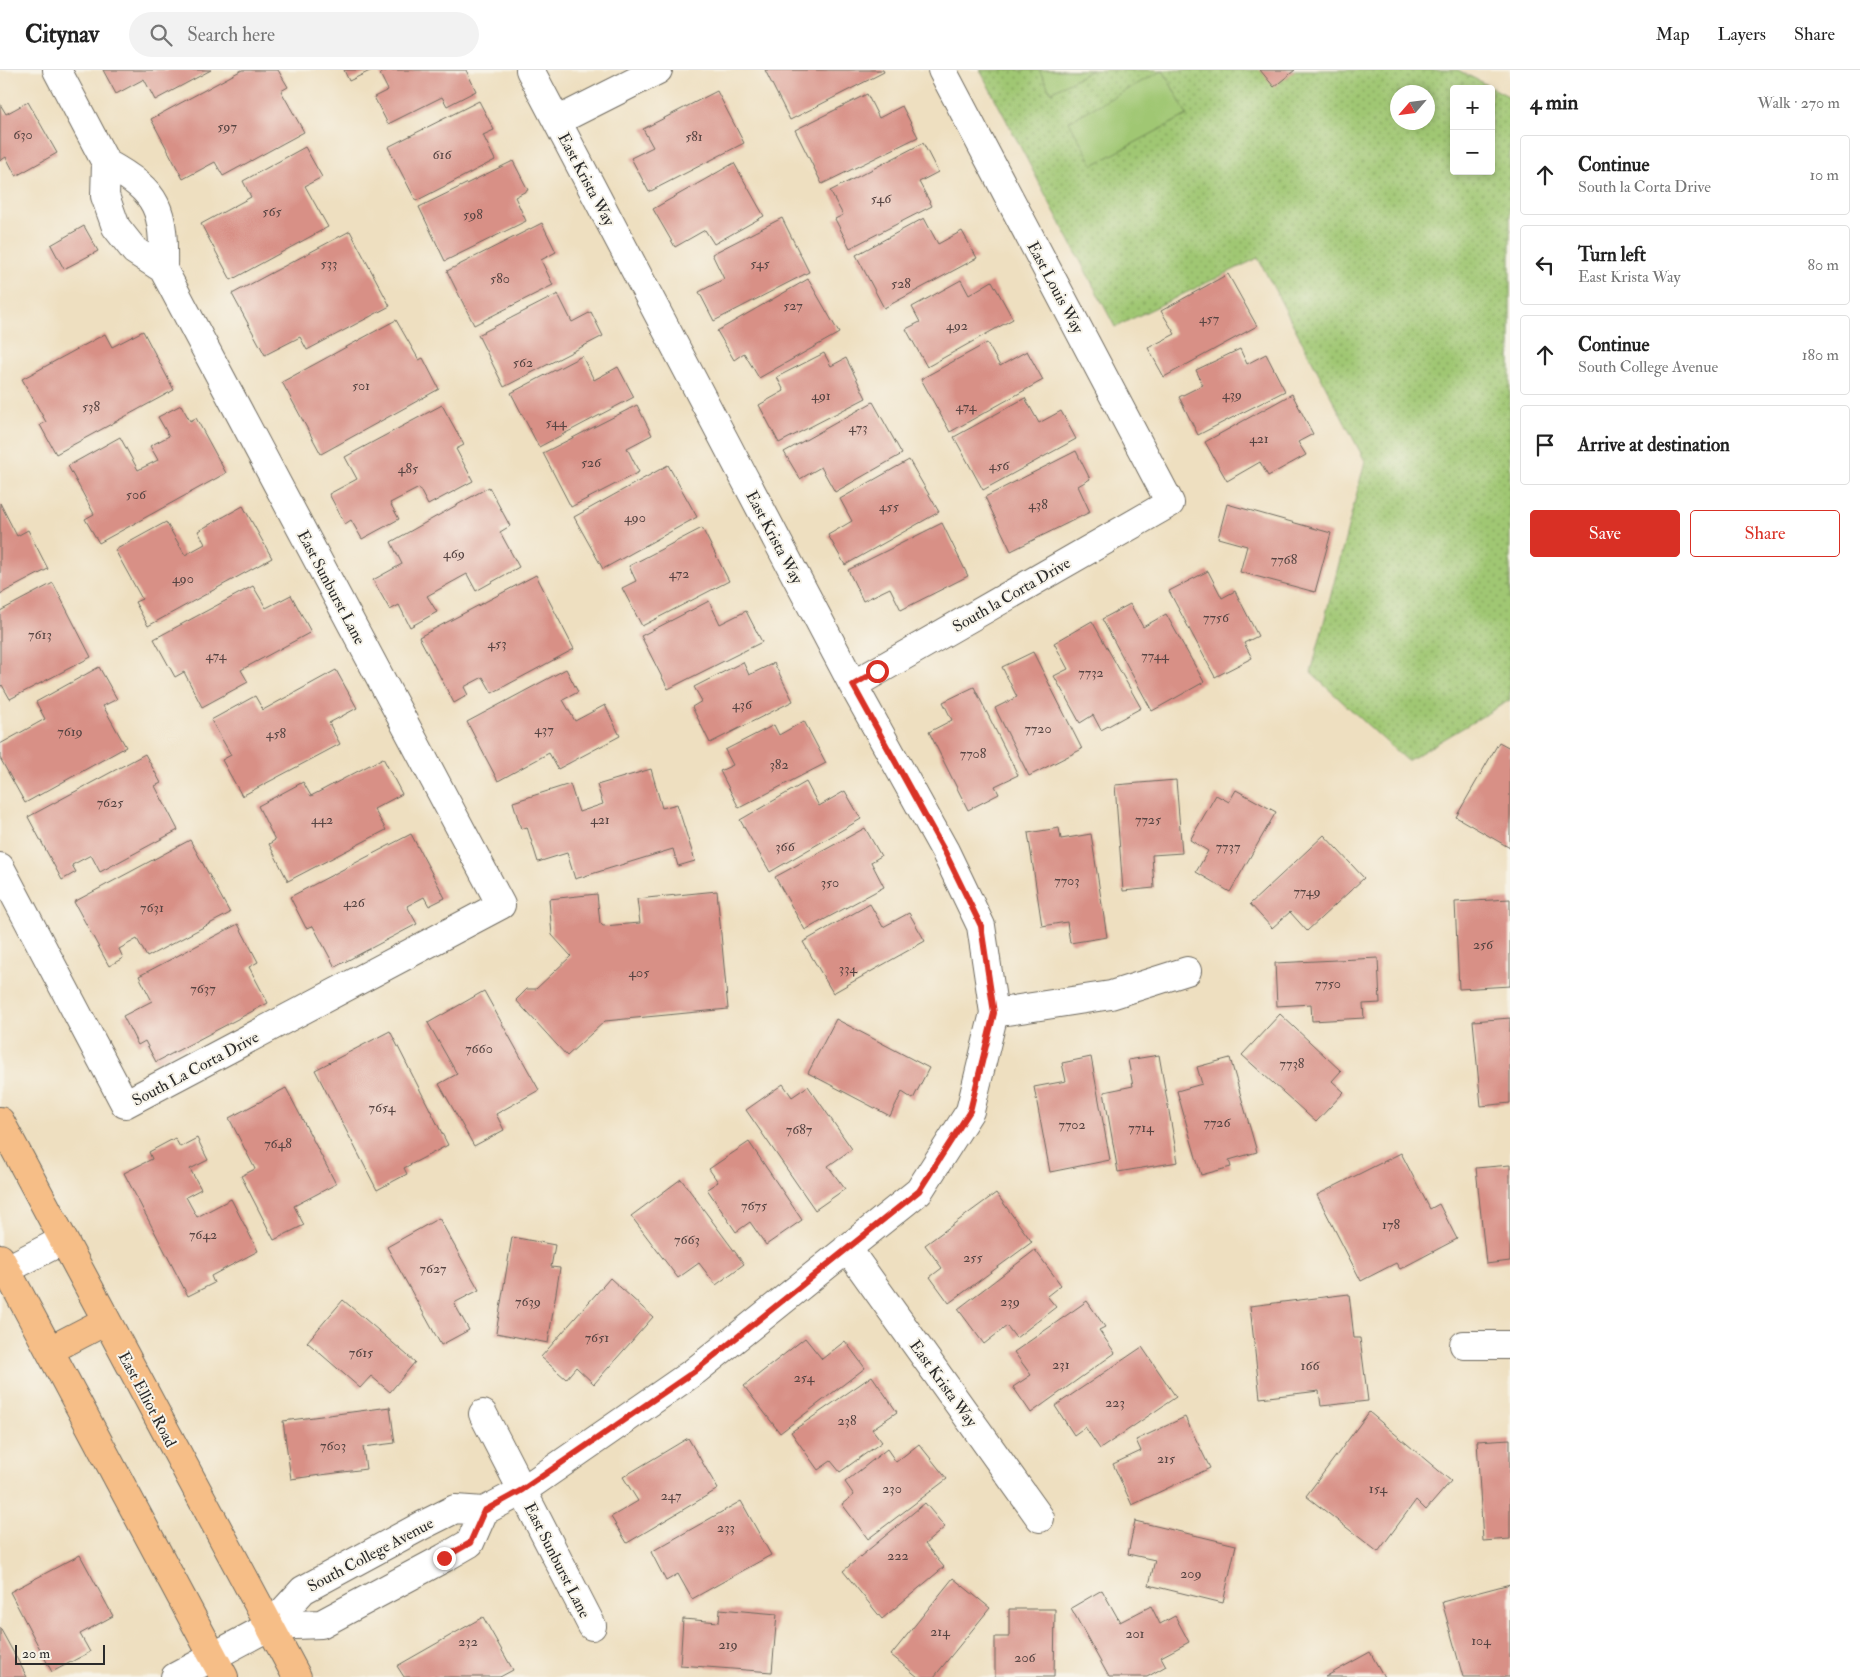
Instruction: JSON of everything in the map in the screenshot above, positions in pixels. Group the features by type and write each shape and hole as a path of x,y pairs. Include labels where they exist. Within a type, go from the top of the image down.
{"main road":[{"name":"East Elliot Road","path":"0,1122 297,1677"},
{"path":"2,1267 50,1350 219,1667"},
{"path":"50,1350 106,1320"}],"street":[{"name":"East Sunburst Lane","path":"57,70 106,163 105,196 116,226 135,251 163,269 501,905"},
{"name":"East Krista Way","path":"530,70 853,685 945,852 981,926 994,1013"},
{"path":"557,121 658,70"},
{"name":"East Louis Way","path":"942,70 1170,503"},
{"name":"East Sunburst Lane","path":"106,163 135,179 155,202 164,232 163,269"},
{"name":"South la Corta Drive","path":"853,685 1170,503"},
{"name":"South La Corta Drive","path":"0,867 125,1104 501,905"},
{"path":"484,1511 522,1490 695,1371 919,1191 970,1111 994,1013 1111,995 1187,972"},
{"path":"2,1267 63,1240"},
{"name":"East Krista Way","path":"847,1248 1040,1518"},
{"path":"1464,1346 1510,1345"},
{"name":"East Sunburst Lane","path":"482,1414 592,1626"},
{"name":"South College Avenue","path":"175,1677 219,1667 270,1626 303,1590 455,1510 484,1511 470,1543 415,1574 321,1624 270,1626"},
{"path":"397,1540 415,1574"}],"green space":[{"path":"980,70 1458,70 1487,85 1450,85 1450,175 1495,175 1495,89 1510,97 1510,700 1407,761 1311,673 1365,461 1258,258 1115,327"},
{"path":"1039,70 1092,70 1051,92"},
{"path":"1163,70 1187,115 1093,165 1069,121"}],"building":[{"path":"103,70 211,70 155,100 144,79 116,94"},
{"path":"242,70 278,70 288,87 281,91 304,132 223,176 215,162 183,179 151,119"},
{"path":"344,70 372,70 349,81"},
{"path":"388,70 466,70 476,91 447,106 442,97 388,124 374,97 388,90 380,74"},
{"path":"765,70 883,70 884,72 790,120"},
{"path":"1260,70 1295,70 1274,87"},
{"path":"717,91 744,143 649,192 631,158 653,147 643,129"},
{"path":"867,94 879,118 902,106 918,137 822,184 795,130"},
{"path":"479,101 494,130 483,135 495,160 416,201 388,147"},
{"path":"28,102 57,153 16,176 6,157 0,161 0,104 6,114"},
{"path":"923,143 938,172 919,182 932,206 850,248 835,219 843,215 830,191"},
{"path":"305,147 322,177 305,186 328,227 231,280 201,224 251,197 243,181"},
{"path":"513,161 528,190 515,197 526,221 445,261 419,207"},
{"path":"734,163 764,216 714,244 705,230 675,247 653,209"},
{"path":"782,218 809,272 714,321 699,292 724,279 712,254"},
{"path":"924,218 938,244 962,231 977,258 884,308 856,255"},
{"path":"542,223 556,252 541,260 553,285 474,325 447,271"},
{"path":"84,226 98,251 64,269 51,245"},
{"path":"350,231 390,306 307,350 300,337 265,355 232,294"},
{"path":"1228,274 1257,326 1164,377 1148,348 1175,334 1161,311"},
{"path":"808,279 839,333 759,378 744,353 734,360 717,331"},
{"path":"961,280 969,295 992,281 1013,319 927,367 906,329 920,322 912,307"},
{"path":"558,294 572,322 591,312 603,336 504,387 478,335"},
{"path":"396,320 419,360 423,358 439,389 321,454 282,382"},
{"path":"143,331 174,390 56,454 40,425 46,422 22,379 105,334 112,347"},
{"path":"987,343 1000,366 1027,351 1043,380 950,432 921,379"},
{"path":"1240,349 1247,364 1266,354 1285,391 1198,435 1179,397 1203,385 1196,370"},
{"path":"824,353 831,366 846,358 866,398 779,443 759,405 784,391 777,377"},
{"path":"582,356 594,380 618,367 634,397 539,447 511,393"},
{"path":"1292,394 1313,434 1298,442 1306,455 1268,476 1260,462 1227,481 1205,442"},
{"path":"1025,398 1039,423 1061,411 1076,439 983,490 954,437"},
{"path":"873,402 902,454 835,492 821,467 800,479 784,452"},
{"path":"181,405 190,421 196,418 226,473 99,543 85,519 94,514 68,466 120,437 138,470 158,460 150,446 169,436 158,417"},
{"path":"442,405 464,445 456,449 473,481 428,505 419,488 390,503 399,519 362,539 351,520 345,524 329,494 357,479 345,457"},
{"path":"637,405 652,435 627,448 639,472 571,507 543,453"},
{"path":"1076,451 1090,479 1078,486 1090,512 1011,551 985,497"},
{"path":"909,460 939,512 845,565 828,535 852,521 840,499"},
{"path":"668,465 697,517 603,569 574,517"},
{"path":"489,487 510,526 500,532 519,567 476,591 467,574 427,596 437,612 410,627 399,605 390,610 373,580 402,564 391,542"},
{"path":"0,503 17,536 28,530 48,569 0,594"},
{"path":"1227,504 1331,533 1315,592 1240,572 1247,546 1218,538"},
{"path":"243,506 272,558 148,626 135,602 142,599 115,550 166,522 185,555 205,544 198,531"},
{"path":"942,523 968,576 901,610 890,588 863,601 848,570"},
{"path":"702,528 729,581 642,626 622,588 636,581 629,566"},
{"path":"1208,571 1222,598 1235,591 1258,636 1244,643 1252,658 1215,677 1169,591"},
{"path":"536,575 574,649 492,693 483,677 464,687 468,695 454,703 419,637"},
{"path":"53,583 91,657 10,699 2,685 0,687 0,611"},
{"path":"253,586 266,608 291,595 311,632 241,670 248,682 202,707 184,672 175,677 154,639"},
{"path":"709,601 720,624 746,611 762,642 668,689 641,636"},
{"path":"1130,604 1143,627 1166,614 1204,682 1152,711 1102,619"},
{"path":"1092,621 1141,708 1101,730 1093,715 1080,723 1054,676 1068,669 1054,643"},
{"path":"1033,652 1082,749 1029,776 995,708 1017,697 1002,667"},
{"path":"743,662 749,675 774,663 793,701 710,743 692,707 702,701 694,687"},
{"path":"99,667 117,699 103,706 126,747 25,803 0,758 0,744 45,719 36,702"},
{"path":"566,669 578,692 563,700 575,721 605,705 620,736 558,769 549,753 498,781 467,722"},
{"path":"336,670 357,708 329,723 340,744 242,796 222,760 231,755 211,720 255,696 263,710"},
{"path":"974,687 1018,775 995,786 999,794 968,810 929,732 952,720 943,702"},
{"path":"804,721 826,763 739,808 720,771 733,765 725,750 774,725 779,735"},
{"path":"1499,742 1510,748 1510,848 1456,817"},
{"path":"145,754 161,783 155,786 178,830 100,872 91,855 72,865 76,872 62,880 28,817"},
{"path":"383,758 402,794 374,809 386,830 288,881 269,844 275,840 258,806 303,782 311,796"},
{"path":"651,769 662,808 677,804 695,861 678,866 673,849 575,879 567,853 538,862 527,827 521,829 513,802 570,784 579,812 603,804 597,785"},
{"path":"1176,780 1182,853 1152,855 1154,888 1123,891 1115,785"},
{"path":"806,782 819,806 845,791 861,819 770,872 740,820"},
{"path":"1236,790 1276,812 1230,892 1196,872 1208,851 1190,840 1216,795 1229,802"},
{"path":"865,828 881,856 871,862 884,887 805,930 775,877"},
{"path":"1059,828 1061,839 1091,834 1107,937 1070,943 1067,922 1042,926 1028,833"},
{"path":"411,834 445,898 429,906 424,897 407,906 417,924 335,967 313,926 306,928 290,897"},
{"path":"1324,835 1364,878 1307,931 1290,912 1272,928 1250,904"},
{"path":"190,840 230,913 147,957 137,939 119,949 123,958 109,966 74,902"},
{"path":"717,891 728,1009 605,1021 567,1056 516,1000 527,989 536,989 571,956 552,935 549,899 597,894 600,923 603,926 640,923 637,899"},
{"path":"1510,899 1510,986 1459,989 1455,902"},
{"path":"870,904 883,927 909,913 925,941 833,993 803,942"},
{"path":"238,924 258,962 249,967 268,1003 156,1062 145,1041 138,1045 123,1016 152,1001 139,976"},
{"path":"1378,958 1380,1003 1363,1004 1364,1018 1312,1021 1311,1004 1277,1006 1275,963"},
{"path":"484,991 539,1090 496,1114 504,1130 474,1146 439,1084 457,1074 428,1023"},
{"path":"1280,1014 1341,1071 1332,1081 1344,1092 1316,1122 1242,1055"},
{"path":"1510,1018 1510,1103 1481,1106 1473,1021"},
{"path":"836,1019 929,1068 913,1099 902,1092 890,1116 808,1073"},
{"path":"390,1031 448,1145 404,1168 407,1174 377,1190 315,1070"},
{"path":"1159,1055 1178,1162 1118,1172 1104,1092 1133,1086 1128,1060"},
{"path":"1091,1057 1110,1160 1050,1172 1034,1087 1066,1081 1062,1063"},
{"path":"1230,1058 1257,1152 1229,1160 1231,1167 1201,1175 1177,1091 1202,1084 1197,1067"},
{"path":"783,1084 792,1097 808,1086 852,1149 828,1166 845,1189 815,1210 746,1110"},
{"path":"286,1088 336,1184 294,1206 304,1225 274,1240 241,1176 255,1169 229,1118"},
{"path":"175,1138 180,1147 197,1138 208,1160 190,1169 201,1189 186,1197 197,1217 231,1199 258,1251 211,1276 214,1283 188,1296 124,1173 152,1159 149,1152"},
{"path":"749,1142 802,1220 766,1245 750,1222 736,1232 707,1189 718,1182 709,1169"},
{"path":"1401,1153 1430,1209 1439,1204 1457,1239 1400,1269 1396,1263 1361,1281 1317,1195"},
{"path":"1510,1165 1510,1261 1486,1264 1476,1168"},
{"path":"681,1179 744,1264 716,1285 699,1263 678,1278 631,1216"},
{"path":"996,1193 1032,1242 949,1303 930,1277 942,1268 925,1245"},
{"path":"439,1218 479,1290 454,1303 469,1330 441,1345 387,1247"},
{"path":"512,1237 555,1245 551,1267 560,1268 548,1343 496,1333"},
{"path":"1035,1250 1061,1285 1047,1296 1056,1307 1016,1338 1007,1326 984,1344 958,1309"},
{"path":"610,1278 653,1317 594,1384 576,1367 566,1379 541,1357"},
{"path":"1349,1294 1354,1338 1360,1338 1368,1401 1321,1406 1319,1391 1260,1398 1250,1306"},
{"path":"343,1300 415,1362 390,1392 371,1376 360,1388 307,1342"},
{"path":"1087,1301 1105,1327 1099,1330 1115,1353 1031,1413 1013,1387 1031,1375 1014,1352"},
{"path":"805,1338 822,1359 845,1341 865,1368 780,1433 744,1386"},
{"path":"1142,1347 1176,1397 1100,1449 1085,1427 1074,1435 1055,1406"},
{"path":"872,1376 897,1412 872,1429 882,1442 840,1472 831,1461 818,1470 791,1432"},
{"path":"390,1407 395,1443 363,1447 366,1469 291,1479 283,1421"},
{"path":"1369,1412 1451,1481 1426,1510 1416,1500 1378,1552 1306,1496"},
{"path":"1185,1417 1210,1468 1132,1505 1113,1464 1141,1451 1136,1440"},
{"path":"688,1438 718,1489 627,1543 611,1517 638,1501 623,1477"},
{"path":"1510,1439 1510,1539 1483,1541 1477,1441"},
{"path":"919,1444 947,1479 868,1539 842,1504 854,1495 845,1482 887,1449 896,1462"},
{"path":"741,1501 771,1555 692,1599 678,1574 666,1581 651,1552"},
{"path":"925,1503 945,1527 925,1544 944,1567 882,1619 843,1571"},
{"path":"1135,1521 1236,1545 1223,1603 1149,1585 1155,1560 1128,1554"},
{"path":"80,1555 113,1616 80,1634 90,1652 52,1672 10,1592"},
{"path":"953,1578 990,1608 934,1677 918,1677 891,1655"},
{"path":"1510,1584 1510,1677 1463,1677 1442,1602"},
{"path":"1102,1590 1120,1622 1151,1606 1160,1624 1175,1616 1189,1642 1161,1657 1166,1666 1147,1677 1109,1677 1071,1608"},
{"path":"720,1609 777,1614 772,1672 680,1665 683,1619 719,1622"},
{"path":"1009,1609 1055,1609 1054,1677 995,1677 995,1637 1009,1637"},
{"path":"483,1617 513,1670 500,1677 404,1677 397,1666"},
{"path":"0,1628 27,1677 0,1677"},
{"path":"1370,1652 1384,1677 1325,1677"}],"route":[{"path":"444,1558 470,1543 484,1511 522,1490 695,1371 919,1191 970,1111 994,1013 981,926 945,852 853,685 877,671"}]}
